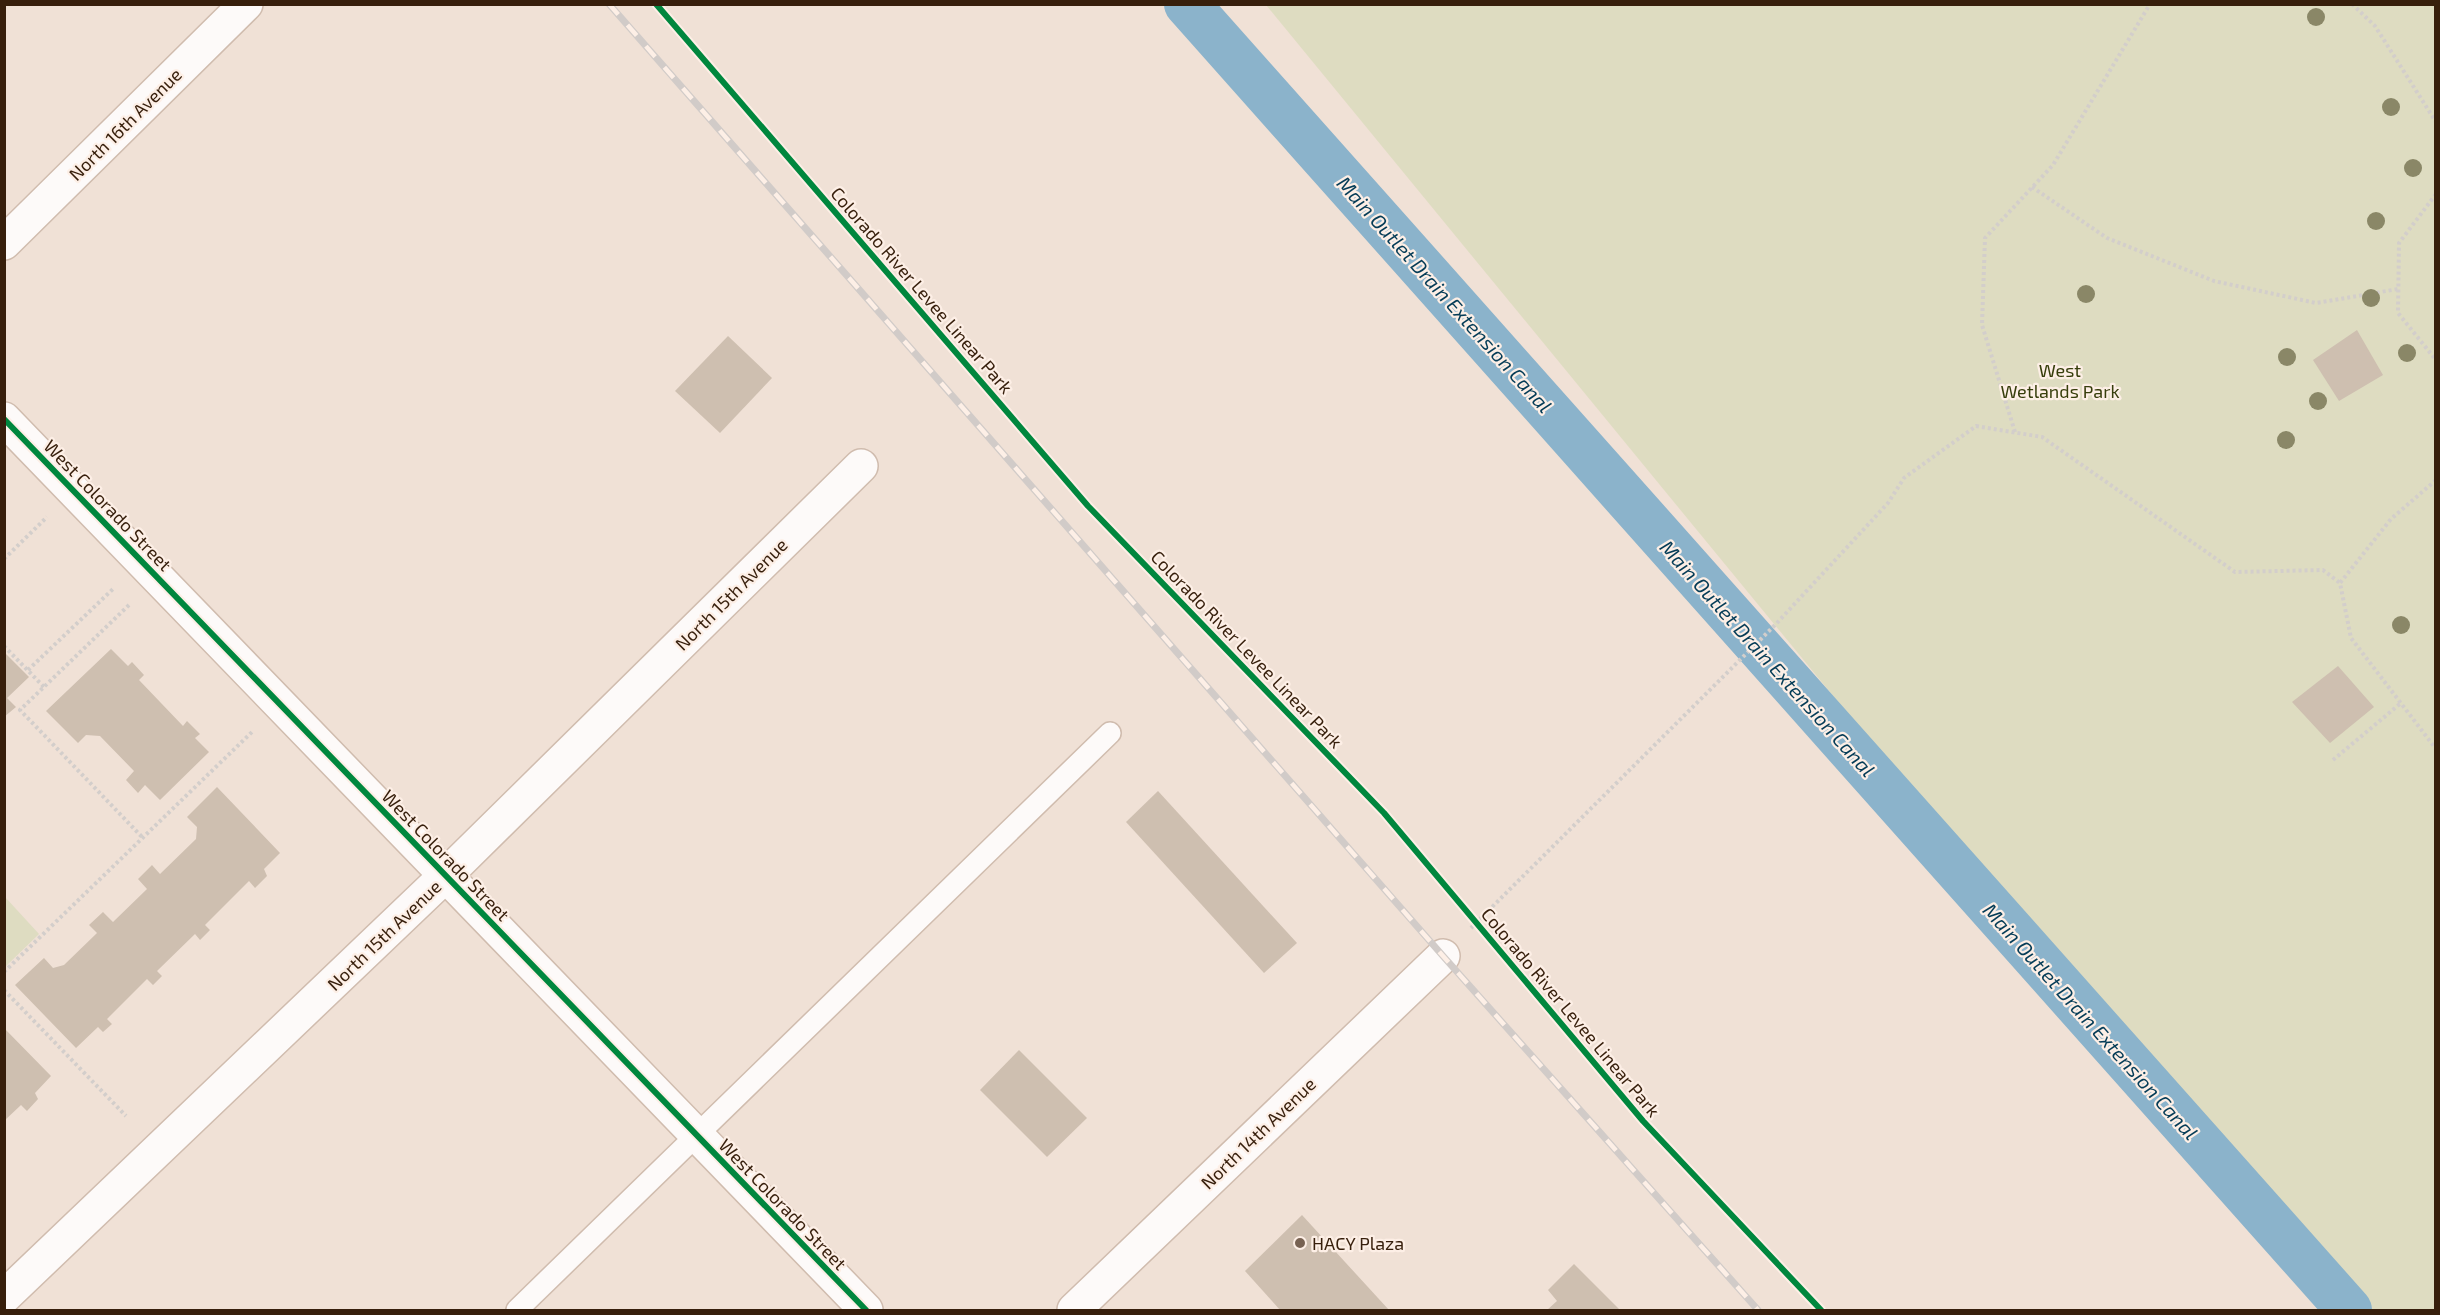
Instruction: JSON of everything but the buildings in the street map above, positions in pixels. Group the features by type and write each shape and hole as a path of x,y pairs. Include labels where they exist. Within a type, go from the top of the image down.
{"street":[{"name":"North 16th Avenue","path":"4,243 246,4"},
{"name":"West Colorado Street","path":"4,419 866,1311"},
{"name":"North 15th Avenue","path":"4,1298 445,876 861,466"},
{"name":"North 14th Avenue","path":"1074,1311 1443,956"}],"lane":[{"path":"517,1311 1110,733"}],"path":[{"path":"2015,432 1982,325 1985,238 2053,165 2150,4"},
{"path":"2352,4 2375,26 2436,122"},
{"path":"2032,187 2107,238 2214,281 2316,303 2398,289"},
{"path":"2436,194 2399,243 2398,289 2398,313 2436,360"},
{"path":"1443,956 1776,624 1888,503 1904,478 1976,426 2042,437 2235,572 2323,570 2340,583 2351,638 2436,749"},
{"path":"2340,583 2391,519 2436,480"},
{"path":"4,559 48,516"},
{"path":"28,670 116,586"},
{"path":"131,602 20,710 143,838"},
{"path":"4,646 44,687"},
{"path":"2333,760 2401,703"},
{"path":"4,972 255,730"},
{"path":"4,990 126,1116"}],"green space":[{"name":"West Wetlands Park","path":"1266,5 2435,5 2435,1310 2337,1310"},
{"path":"5,897 39,934 5,967"}],"waterway":[{"name":"Main Outlet Drain Extension Canal","path":"1187,4 2349,1310"}],"railway":[{"path":"609,4 1443,956 1758,1310"}],"cycle path":[{"name":"Colorado River Levee Linear Park","path":"656,4 1088,506 1384,813 1643,1121 1821,1310"},
{"path":"4,419 866,1310"}],"place":[{"name":"HACY Plaza","path":"1300,1243"}]}
